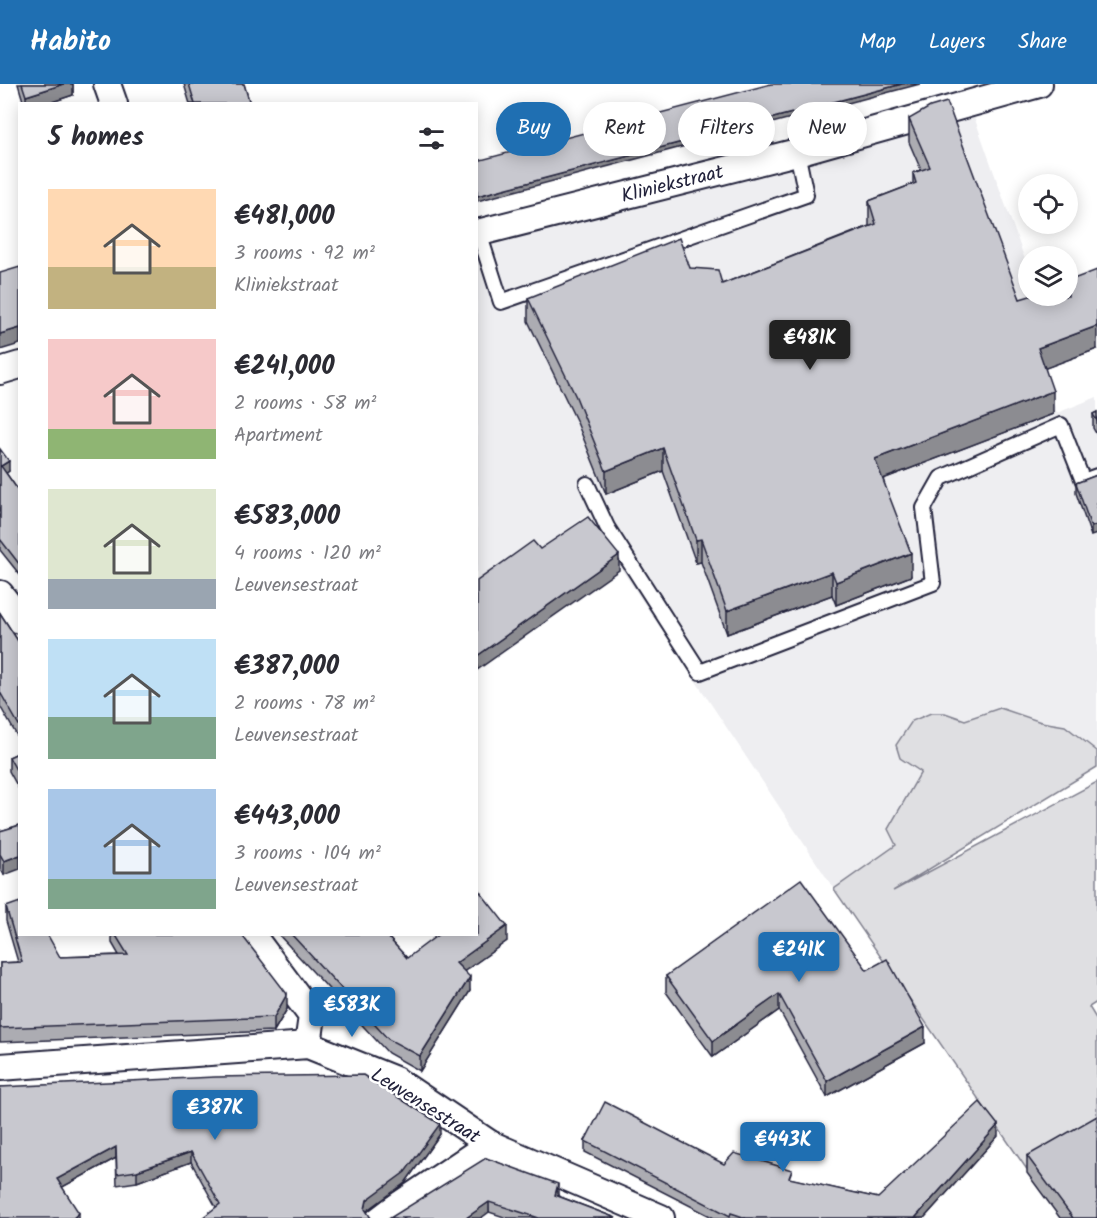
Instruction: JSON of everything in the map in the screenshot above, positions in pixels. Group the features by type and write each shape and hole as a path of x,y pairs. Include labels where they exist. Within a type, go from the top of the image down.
{"street":[{"path":"107,84 113,102"},
{"name":"Kliniekstraat","path":"867,132 1039,84"},
{"name":"Kliniekstraat","path":"478,233 787,155"},
{"path":"0,371 18,366"},
{"path":"0,594 18,617"},
{"path":"252,936 312,1016 308,1045"},
{"name":"Leuvensestraat","path":"0,1067 308,1045 394,1080 490,1144 661,1218"},
{"path":"380,1218 490,1144"}],"lane":[{"path":"478,233 501,302 806,195 798,156"},
{"path":"587,484 607,527 700,672 933,583 924,508 941,478 1061,425 1083,481 1097,476"}],"shaded area":[{"path":"972,111 1020,246 1018,246 1018,306 1030,306 1022,317 1057,413 1097,397 1097,755 1065,726 1041,722 1000,708 965,720 945,713 931,713 900,758 921,772 888,828 896,845 834,889 586,516 478,592 478,246 807,156 867,156 867,140"},
{"path":"1000,708 1041,722 1065,726 1097,751 1097,767 893,891 1097,782 1097,1002 1089,1007 1097,1020 1097,1133 1028,1171 834,889 896,845 888,829 921,772 900,758 896,745 912,721 931,713 945,713 965,720"}],"building":[{"path":"22,84 64,84 26,96"},
{"path":"189,84 244,84 249,102 194,102"},
{"path":"771,84 902,84 834,102 787,102 787,114 775,117 775,102 702,102"},
{"path":"947,102 1018,294 1018,306 1078,306 1078,277 1097,270 1097,326 1038,348 1053,391 875,459 911,553 836,582 832,572 727,611 701,539 696,540 663,448 606,471 576,397 528,298 679,238 690,268 718,270 722,284 876,224 869,201 916,183 913,173 930,167 909,119 930,107"},
{"path":"678,108 678,143 666,146 666,112"},
{"path":"583,133 583,156 629,156 478,196 478,161 496,156 571,156 571,136"},
{"path":"18,268 18,329 0,334 0,273"},
{"path":"0,449 9,461 1,466 18,490 18,562 0,539"},
{"path":"1097,475 1097,525 1091,527 1076,483"},
{"path":"588,517 619,555 478,655 478,580 533,541 540,549"},
{"path":"0,613 18,641 18,724 0,692"},
{"path":"18,753 18,773 9,757"},
{"path":"18,826 18,856 4,861 0,854 0,831"},
{"path":"801,879 867,970 887,959 925,1027 827,1081 779,994 713,1041 666,976"},
{"path":"478,889 507,926 456,963 470,977 420,1056 388,1039 293,936 387,936 407,958 436,936 478,936"},
{"path":"18,903 18,936 48,936 60,957 128,955 116,936 243,936 287,994 274,1017 0,1028 0,963 22,962 6,907"},
{"path":"363,1075 440,1124 405,1172 367,1200 365,1209 371,1218 202,1218 220,1204 191,1152 137,1171 117,1174 116,1147 57,1179 79,1213 73,1218 0,1218 0,1087 215,1077"},
{"path":"605,1102 724,1164 734,1153 792,1170 789,1178 878,1198 980,1102 998,1125 915,1218 746,1218 731,1213 730,1216 585,1141"},
{"path":"1097,1116 1097,1218 1073,1218 1027,1156"},
{"path":"486,1158 558,1184 555,1195 616,1218 539,1218 489,1202 466,1218 390,1218"}]}
